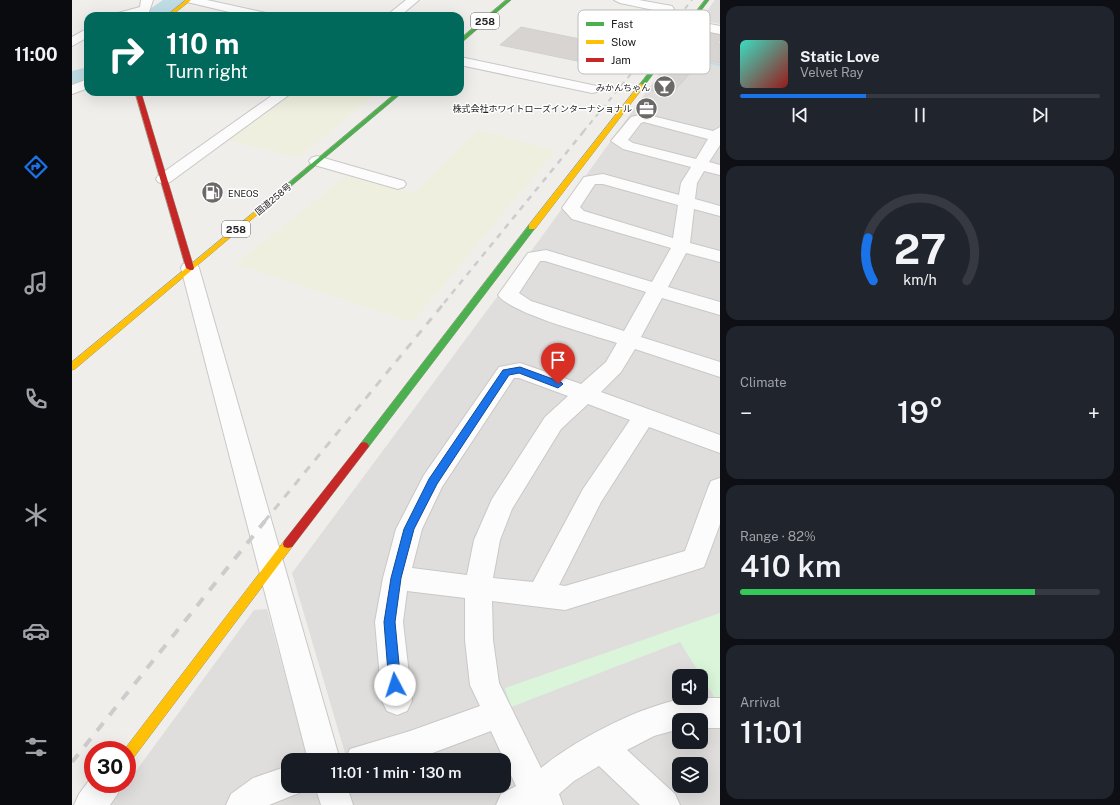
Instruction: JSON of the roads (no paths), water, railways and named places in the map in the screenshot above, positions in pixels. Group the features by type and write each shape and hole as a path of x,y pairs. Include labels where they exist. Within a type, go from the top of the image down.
{"main road":[{"path":"174,12 190,0"},
{"name":"258","path":"464,39 510,0"},
{"path":"700,10 707,0"},
{"path":"136,744 651,74"},
{"path":"139,96 190,268"},
{"name":"国道258号","path":"72,367 395,96"}],"street":[{"path":"135,12 145,9 147,0"},
{"path":"190,0 244,12"},
{"path":"398,12 414,0"},
{"path":"620,0 668,9"},
{"path":"710,28 720,30"},
{"path":"72,42 84,34"},
{"path":"464,62 592,89"},
{"path":"164,179 280,96"},
{"path":"720,170 699,165 628,146 620,141 636,120 644,118 719,135 699,165 689,184 688,202 681,246 614,367 554,423 501,506 487,540 478,588 479,640 485,685 532,801 563,770 601,747 649,723 684,713 720,713"},
{"path":"318,161 398,184"},
{"path":"720,211 603,179 590,180 571,208 578,215 720,257"},
{"path":"720,309 546,255 534,257 508,295 524,306 720,370"},
{"path":"190,268 322,753"},
{"path":"397,701 389,622 396,578 409,529 433,482 506,372 520,370 720,444"},
{"path":"540,595 592,496 644,417"},
{"path":"396,578 564,598 695,559 720,488"},
{"path":"386,753 410,746 498,714"},
{"path":"601,747 664,805"},
{"path":"242,805 264,789 281,784"},
{"path":"90,805 99,793"},
{"path":"333,793 337,805"}],"waterway":[{"path":"160,12 177,0"},
{"path":"710,63 720,65"},
{"path":"72,80 84,76"}],"railway":[{"path":"684,10 692,0"},
{"path":"583,132 631,74"},
{"path":"444,303 584,131"},
{"path":"264,522 445,302"},
{"path":"72,762 265,521"}],"place":[{"name":"みかんちゃん","path":"665,87"},
{"name":"株式会社ホワイトローズインターナショナル","path":"647,108"},
{"name":"ENEOS","path":"213,193"}]}
